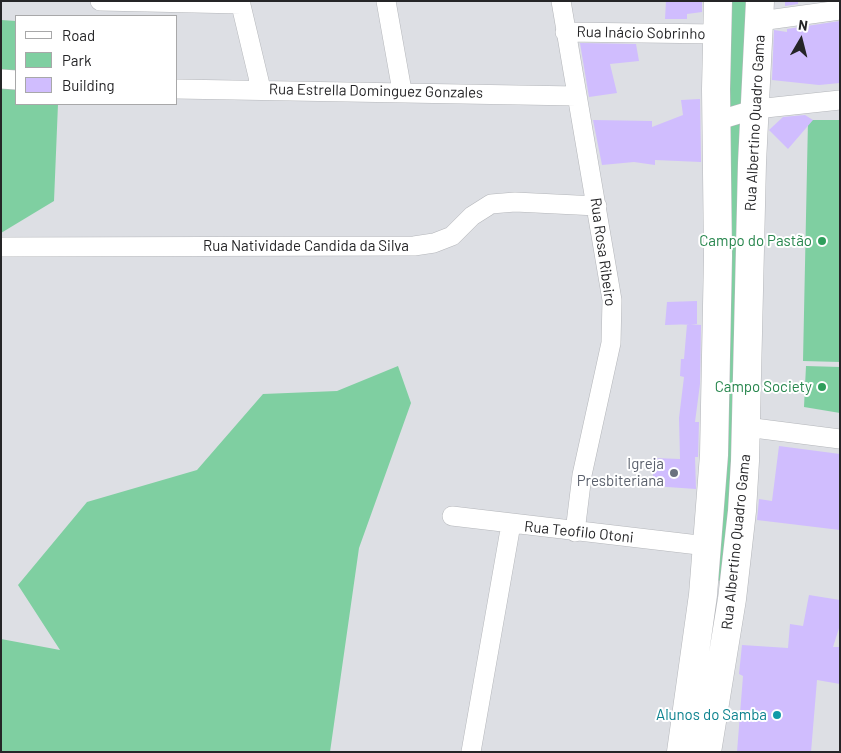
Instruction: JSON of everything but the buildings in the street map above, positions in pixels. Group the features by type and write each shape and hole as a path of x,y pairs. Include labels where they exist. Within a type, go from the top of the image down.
{"main road":[{"name":"Rua Albertino Quadro Gama","path":"681,752 703,595 715,410 718,256 716,121 718,1"},
{"name":"Rua Albertino Quadro Gama","path":"707,752 732,599 742,511 746,427 752,163 760,11"},
{"path":"703,595 732,599"}],"street":[{"path":"100,1 240,3 260,89"},
{"path":"386,1 402,91"},
{"name":"Rua Rosa Ribeiro","path":"560,1 612,300 611,343 586,457 575,532"},
{"path":"760,11 840,10"},
{"name":"Rua Inácio Sobrinho","path":"565,32 718,34"},
{"path":"1,79 15,80"},
{"name":"Rua Estrella Dominguez Gonzales","path":"178,89 402,91 576,96"},
{"path":"716,121 756,109 840,100"},
{"name":"Rua Natividade Candida da Silva","path":"1,247 414,246 434,243 452,236 472,216 491,204 515,202 597,206"},
{"path":"746,427 840,439"},
{"name":"Rua Teofilo Otoni","path":"452,516 575,532 707,546"},
{"path":"471,752 511,524"}],"green space":[{"path":"721,1 757,1 733,584 709,578"},
{"path":"1,20 15,21 15,105 58,105 54,201 1,233"},
{"name":"Campo do Pastão","path":"808,120 840,120 840,362 803,361"},
{"path":"398,366 411,403 359,548 330,752 1,752 1,639 60,650 18,585 87,502 197,470 263,394 337,391"},
{"name":"Campo Society","path":"806,366 840,367 840,413 804,407"}],"place":[{"name":"Campo do Pastão","path":"822,241"},
{"name":"Campo Society","path":"822,387"},
{"name":"Igreja Presbiteriana","path":"674,473"},
{"name":"Alunos do Samba","path":"777,715"}]}
